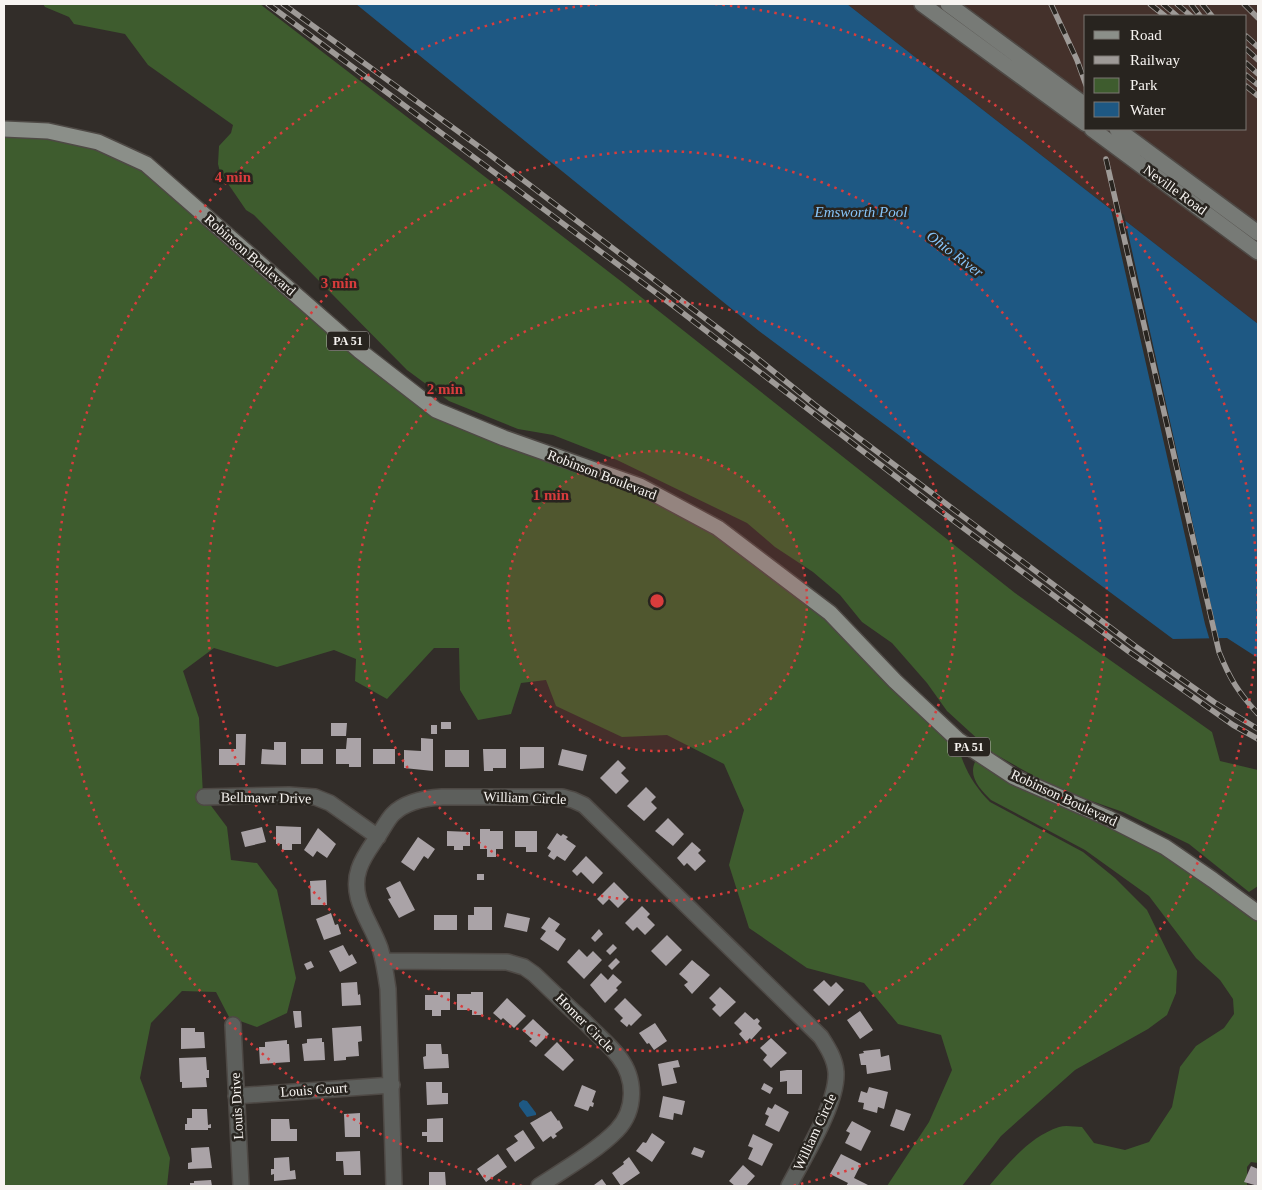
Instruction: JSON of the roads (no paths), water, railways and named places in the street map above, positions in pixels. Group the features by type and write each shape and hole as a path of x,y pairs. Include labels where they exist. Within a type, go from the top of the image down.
{"main road":[{"path":"922,4 1084,123"},
{"path":"948,4 1084,105"},
{"name":"Robinson Boulevard","path":"4,129 48,131 98,142 146,164 360,351 436,410 504,438 640,486 718,528 830,613 895,681 958,740 1014,777 1108,818 1165,848 1258,913"},
{"name":"Neville Road","path":"1093,130 1258,252"},
{"name":"Neville Road","path":"1117,130 1258,233"}],"street":[{"name":"Bellmawr Drive","path":"204,797 289,795 315,797 330,803 378,837"},
{"name":"William Circle","path":"394,1186 388,989 384,961 379,945 359,902 356,886 359,870 366,854 393,814 408,804 424,798 562,797 584,805 821,1037 831,1052 836,1070 836,1089 789,1186"},
{"name":"Homer Circle","path":"384,961 491,961 515,963 534,974 618,1056 626,1069 631,1085 630,1105 625,1119 617,1130 604,1142 539,1186"},
{"name":"Louis Drive","path":"233,1025 240,1186"},
{"name":"Louis Court","path":"236,1096 392,1086"}],"water":[{"name":"Emsworth Pool","path":"356,4 847,4 1258,324 1258,658 1227,638 1173,639 759,331"},
{"path":"523,1100 527,1101 536,1115 527,1117 519,1106 519,1103"}],"railway":[{"path":"268,4 675,307 938,509 1128,651 1233,725 1258,739"},
{"path":"283,4 485,151 752,354 815,405 1135,646 1214,702 1258,729"},
{"path":"1051,4 1084,79"},
{"path":"1150,4 1164,15"},
{"path":"1163,4 1176,15"},
{"path":"1177,4 1190,15"},
{"path":"1191,4 1199,15"},
{"path":"1202,4 1211,15"},
{"path":"1244,4 1258,18"},
{"path":"1247,37 1258,47"},
{"path":"1247,50 1258,60"},
{"path":"1247,64 1258,74"},
{"path":"1247,76 1258,85"},
{"path":"1247,87 1258,96"},
{"path":"1106,159 1219,652 1235,685 1258,714"}],"water label":[{"name":"Ohio River","path":"955,254"}]}
